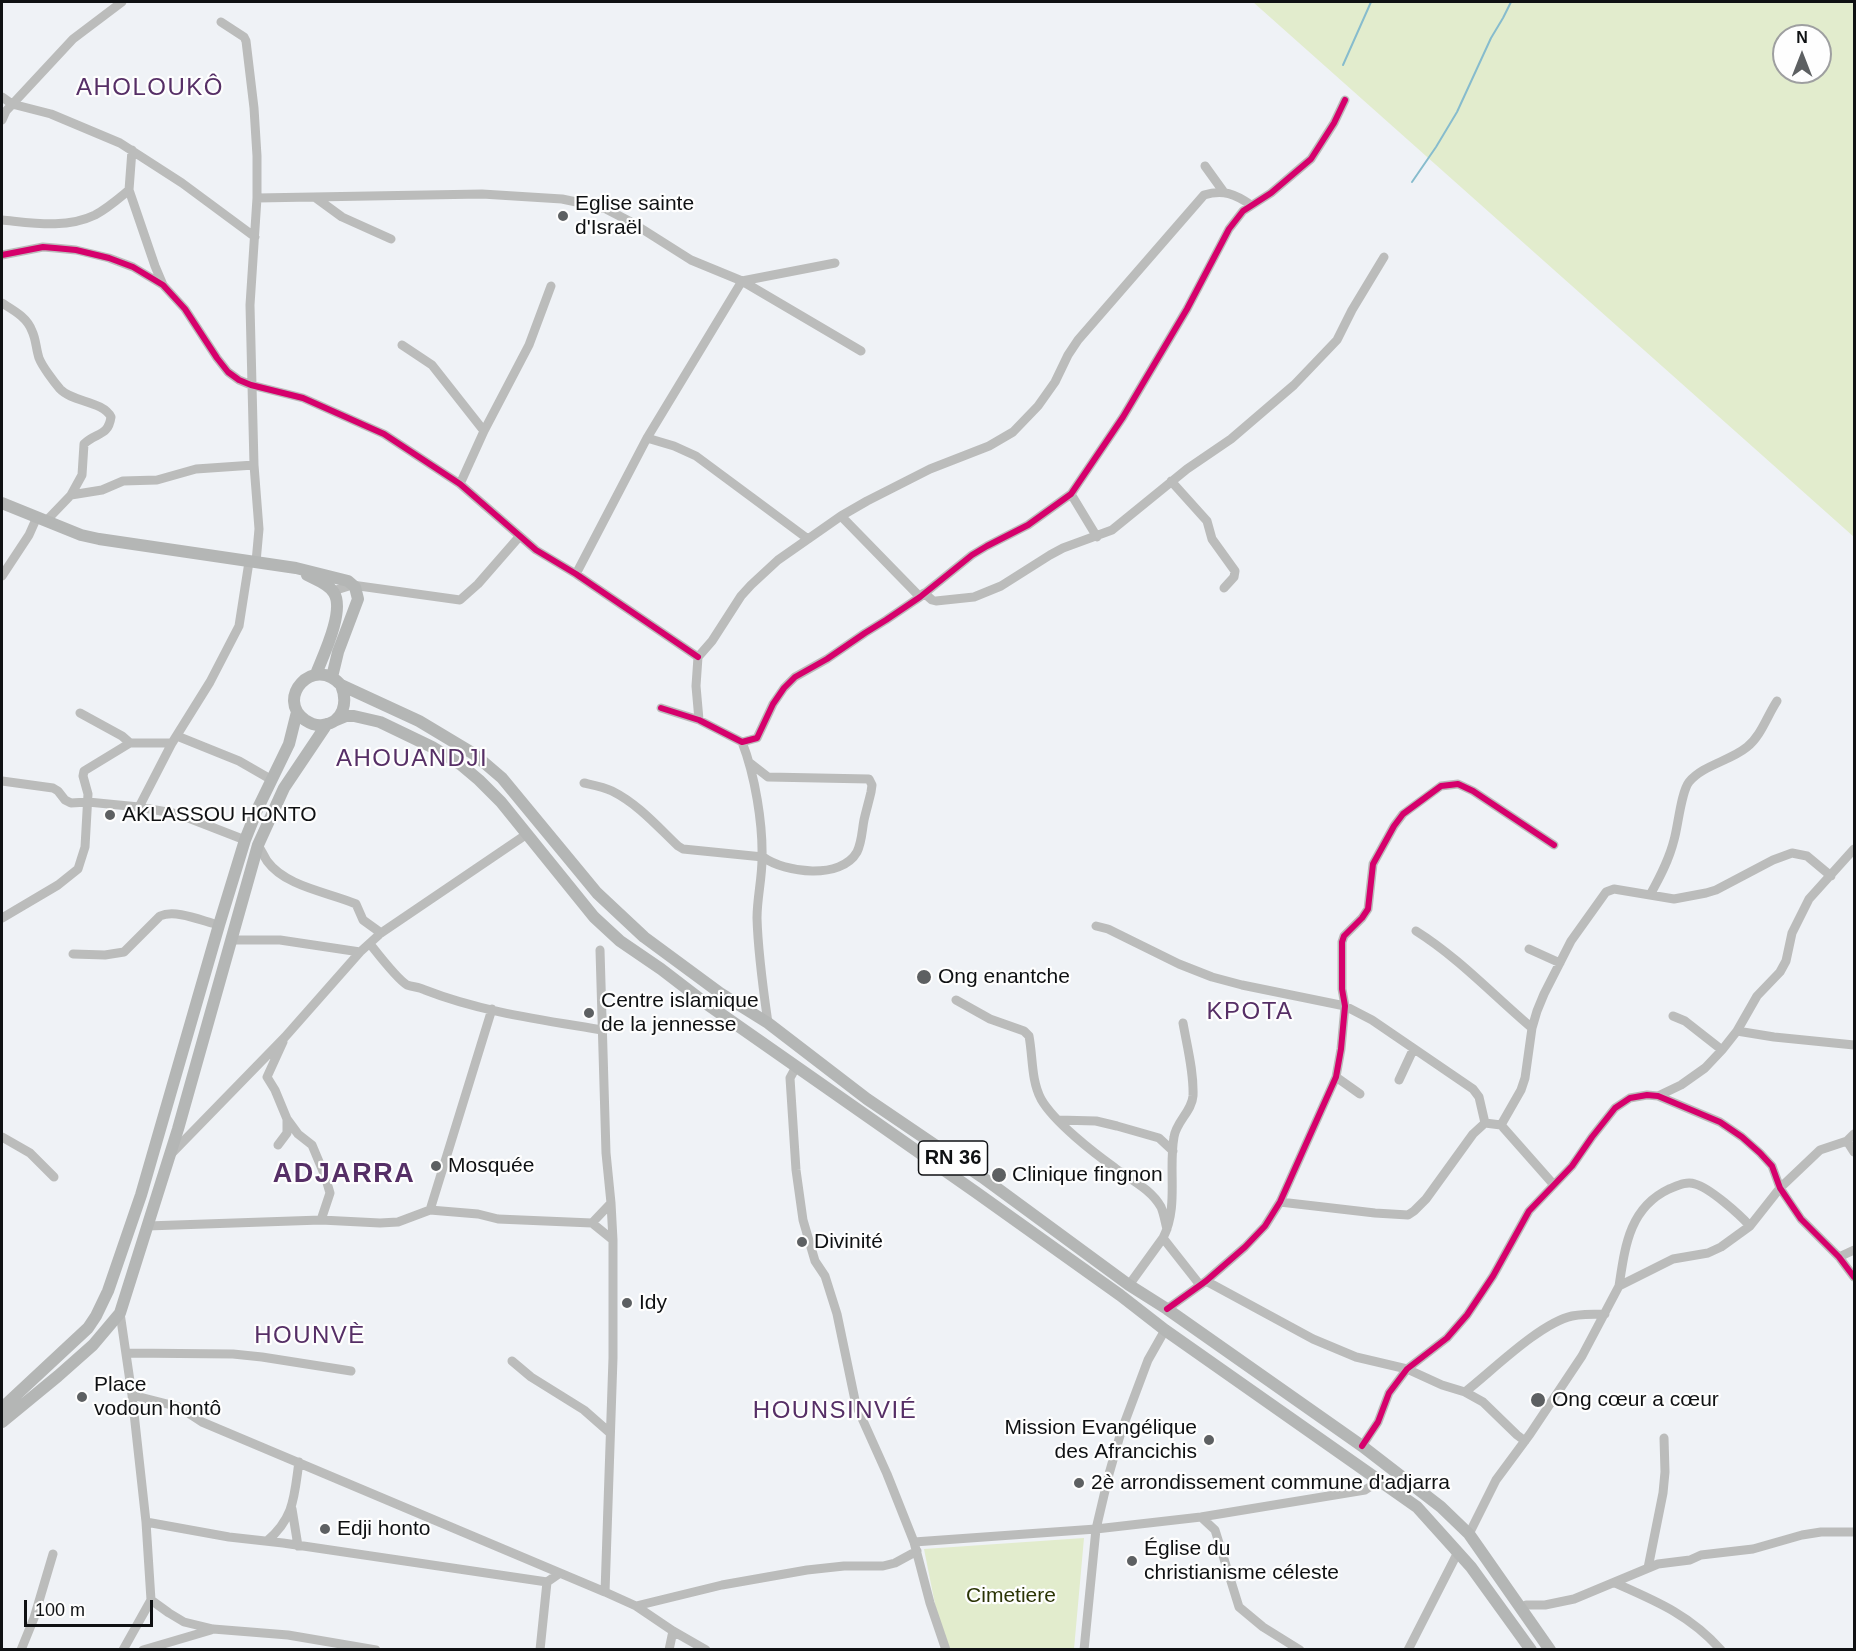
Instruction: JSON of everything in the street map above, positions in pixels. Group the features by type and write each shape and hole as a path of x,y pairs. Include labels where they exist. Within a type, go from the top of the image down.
{"main road":[{"path":"2,503 81,535 99,539 330,575 348,581 355,587 358,598 338,652 337,681 345,695 345,705 341,715 330,723 285,788 258,845 170,1154 120,1313 93,1345 2,1422"},
{"path":"296,568 330,587 336,595 338,604 337,614 316,674"},
{"path":"330,723 318,725 302,719 297,712 294,700 297,688 305,679 316,674 324,674 337,681"},
{"name":"RN 36","path":"337,681 419,721 474,754 502,778 597,893 644,937 720,993 768,1023 867,1099 1362,1446 1442,1507 1469,1534 1550,1650"},
{"path":"2,1408 88,1328 108,1290 141,1195 245,840 257,810 290,744 297,712"},
{"name":"RN 36","path":"330,723 346,716 369,718 402,731 460,764 501,802 583,904 620,941 1417,1507 1471,1567 1531,1650"}],"street":[{"path":"2,120 12,104 73,39 122,2"},
{"path":"139,807 239,626 259,529 254,465 250,305 257,198 256,131 246,41 244,37 221,22"},
{"path":"2,97 12,104 51,114 120,143 182,183 255,237"},
{"path":"742,742 757,738 773,704 795,677 827,659 922,595 972,555 1028,525 1071,494 1124,417 1187,309 1229,229 1243,211 1271,193 1311,159 1334,123 1345,100"},
{"path":"132,150 129,190 163,285"},
{"path":"1204,166 1223,191"},
{"path":"2,220 51,225 72,222 93,215 129,190"},
{"path":"699,720 696,686 698,657 751,585 778,560 841,516 885,491 989,446 1013,432 1055,382 1073,346 1204,195 1223,191 1251,205"},
{"path":"257,198 482,194 562,200 606,209 691,260 742,280 861,351"},
{"path":"316,198 342,217 392,239"},
{"path":"2,255 43,247 76,250 133,267 163,285 185,309 228,372 239,380 303,398 384,434 460,484 536,550 576,574 698,657"},
{"path":"841,516 922,595 932,600 974,597 1001,586 1056,551 1112,530 1172,481 1236,435 1294,385 1337,340 1384,257"},
{"path":"576,574 647,438 742,280 835,263"},
{"path":"460,484 484,431 529,345 551,286"},
{"path":"2,303 26,320 32,329 40,361 64,394 103,408 111,417 108,429 104,433 95,435 84,444 82,475 71,495 42,519 2,576"},
{"path":"402,345 432,365 484,431"},
{"path":"647,438 674,446 696,456 808,539"},
{"path":"71,495 102,490 123,481 157,480 196,469 254,465"},
{"path":"1172,481 1207,521 1212,539 1234,572 1234,577 1224,588"},
{"path":"1071,494 1097,537"},
{"path":"333,591 352,585 460,600 478,584 519,537"},
{"path":"1650,895 1665,869 1687,785 1696,774 1748,747 1760,732 1777,701"},
{"path":"661,708 699,720 742,742 750,762 760,824 762,857 758,892 758,943 768,1023"},
{"path":"80,713 123,736 130,743"},
{"path":"2,918 58,885 78,869 86,847 88,790 83,776 84,771 130,743 175,739 239,761 272,780"},
{"path":"584,783 609,789 617,794 650,817 683,849 762,857 772,864 806,872 832,868 851,860 860,845 872,785 869,779 768,777 750,762"},
{"path":"2,781 53,788 71,803 88,802 139,807 178,814 245,840"},
{"path":"1167,1309 1203,1283 1245,1247 1265,1226 1280,1202 1336,1077 1345,1006 1342,989 1342,942 1344,936 1368,909 1373,864 1403,814 1442,786 1458,784 1473,791 1554,845"},
{"path":"170,1154 285,1037 360,952 381,933 526,834"},
{"path":"258,845 268,862 280,873 295,882 356,904 363,920 381,933"},
{"path":"1658,1096 1681,1085 1705,1068 1722,1050 1757,996 1780,972 1786,961 1792,933 1809,899 1854,849"},
{"path":"1502,1125 1525,1078 1532,1028 1537,1011 1571,941 1608,891 1614,889 1674,899 1716,890 1773,860 1792,853 1807,856 1831,876"},
{"path":"73,954 105,955 124,952 160,916 167,913 219,925"},
{"path":"1095,926 1108,929 1162,956 1212,977 1345,1006 1372,1020 1473,1089 1479,1097 1485,1123"},
{"path":"1416,931 1454,958 1532,1028"},
{"path":"231,940 280,940 360,952"},
{"path":"370,944 407,984 458,1001 537,1019 602,1030"},
{"path":"1529,949 1560,963"},
{"path":"600,950 607,1170 612,1203 613,1239 613,1358 605,1592"},
{"path":"956,1000 990,1019 1024,1031 1029,1036 1035,1084 1049,1111 1090,1149 1154,1197 1164,1214 1165,1233 1203,1283 1313,1339 1356,1357 1407,1369 1465,1392 1483,1402 1516,1435 1525,1440"},
{"path":"430,1210 492,1009"},
{"path":"1673,1016 1685,1021 1722,1050"},
{"path":"1129,1284 1165,1233 1173,1185 1176,1128 1190,1106 1193,1093 1183,1023"},
{"path":"1737,1030 1774,1037 1854,1045"},
{"path":"285,1037 267,1077 287,1119 298,1134 312,1145 325,1176 330,1193 321,1220"},
{"path":"1399,1080 1413,1050"},
{"path":"796,1066 790,1078 796,1170 803,1220 815,1261 825,1276 837,1314 856,1405 887,1474 915,1546 930,1603 946,1650"},
{"path":"1336,1077 1360,1094"},
{"path":"1362,1446 1378,1422 1389,1393 1407,1369 1447,1338 1467,1315 1493,1276 1529,1211 1572,1166 1615,1108 1630,1098 1658,1096 1720,1122 1742,1137 1772,1166 1780,1188 1801,1219 1839,1257 1854,1277"},
{"path":"278,1145 287,1133 287,1119"},
{"path":"1058,1120 1096,1120 1159,1138 1173,1151"},
{"path":"1280,1202 1408,1215 1426,1199 1473,1134 1485,1123 1502,1125 1554,1185"},
{"path":"1619,1286 1673,1259 1708,1253 1739,1235 1750,1226 1780,1188 1820,1150 1846,1141 1854,1134"},
{"path":"2,1137 30,1153 54,1177"},
{"path":"1846,1141 1854,1152"},
{"path":"1469,1534 1496,1480 1582,1356 1605,1314 1619,1286 1628,1239 1642,1208 1669,1189 1685,1183 1694,1183 1738,1213 1750,1226"},
{"path":"592,1222 612,1203"},
{"path":"147,1226 321,1220 398,1222 430,1210 478,1214 498,1219 592,1222 613,1239"},
{"path":"1839,1257 1854,1250"},
{"path":"120,1313 146,1522 151,1600 123,1650"},
{"path":"1465,1392 1533,1336 1570,1316 1605,1314"},
{"path":"1084,1650 1096,1529 1121,1432 1148,1360 1165,1330"},
{"path":"126,1353 233,1354 351,1371"},
{"path":"512,1361 540,1384 577,1405 609,1432"},
{"path":"132,1395 179,1407 202,1422 605,1592 636,1606 706,1650"},
{"path":"1648,1568 1663,1493 1664,1438"},
{"path":"298,1545 292,1509 299,1462"},
{"path":"636,1606 722,1585 807,1570 844,1566 883,1566 895,1563 915,1546 1201,1517 1365,1490 1379,1481"},
{"path":"267,1541 275,1534 292,1509"},
{"path":"1201,1517 1215,1530 1239,1607 1263,1627 1300,1650"},
{"path":"146,1522 230,1537 547,1582 560,1573"},
{"path":"1520,1608 1526,1605 1545,1605 1574,1599 1658,1564 1753,1548 1802,1534 1854,1531"},
{"path":"1408,1650 1458,1552"},
{"path":"21,1650 34,1618 52,1554"},
{"path":"540,1650 547,1582"},
{"path":"1615,1583 1668,1607 1691,1621 1721,1650"},
{"path":"151,1600 184,1622 213,1629 288,1635 376,1650"},
{"path":"143,1650 213,1629"},
{"path":"669,1650 673,1631"}],"green space":[{"path":"1253,2 1854,2 1854,537"},
{"name":"Cimetiere","path":"1084,1538 1074,1649 950,1649 937,1614 924,1549"}],"waterway":[{"path":"1343,65 1371,2"},
{"path":"1412,182 1457,112 1491,38 1511,2"}],"cycle path":[{"path":"661,708 699,720 742,742 757,738 773,704 795,677 827,659 920,597 972,555 1028,525 1071,494 1123,417 1187,309 1229,229 1243,211 1271,193 1311,159 1334,123 1345,100"},
{"path":"2,255 43,247 55,248 76,250 109,258 133,267 163,285 185,309 228,372 239,380 303,398 384,434 460,484 536,550 576,574 698,657"},
{"path":"1167,1309 1206,1281 1245,1247 1265,1226 1280,1202 1336,1077 1345,1006 1342,989 1342,942 1344,936 1368,909 1373,864 1403,814 1441,786 1458,784 1473,791 1554,845"},
{"path":"1362,1446 1378,1422 1389,1393 1407,1369 1447,1338 1467,1315 1493,1276 1529,1211 1572,1166 1615,1108 1630,1098 1658,1096 1720,1122 1742,1137 1772,1166 1780,1188 1801,1219 1839,1257 1854,1277"}],"place":[{"name":"Eglise sainte d'Israël","path":"563,216"},
{"name":"AKLASSOU HONTO","path":"110,815"},
{"name":"Ong enantche","path":"924,977"},
{"name":"Centre islamique de la jennesse","path":"589,1013"},
{"name":"Mosquée","path":"436,1166"},
{"name":"Clinique fingnon","path":"999,1175"},
{"name":"Divinité","path":"802,1242"},
{"name":"Idy","path":"627,1303"},
{"name":"Place vodoun hontô","path":"82,1397"},
{"name":"Ong cœur a cœur","path":"1538,1400"},
{"name":"Mission Evangélique des Afrancichis","path":"1209,1440"},
{"name":"2è arrondissement commune d'adjarra","path":"1079,1483"},
{"name":"Edji honto","path":"325,1529"},
{"name":"Église du christianisme céleste","path":"1132,1561"}],"district":[{"name":"AHOLOUKÔ","path":"150,88"},
{"name":"AHOUANDJI","path":"412,759"},
{"name":"KPOTA","path":"1250,1012"},
{"name":"ADJARRA","path":"344,1175"},
{"name":"HOUNVÈ","path":"310,1336"},
{"name":"HOUNSINVIÉ","path":"835,1411"}]}
